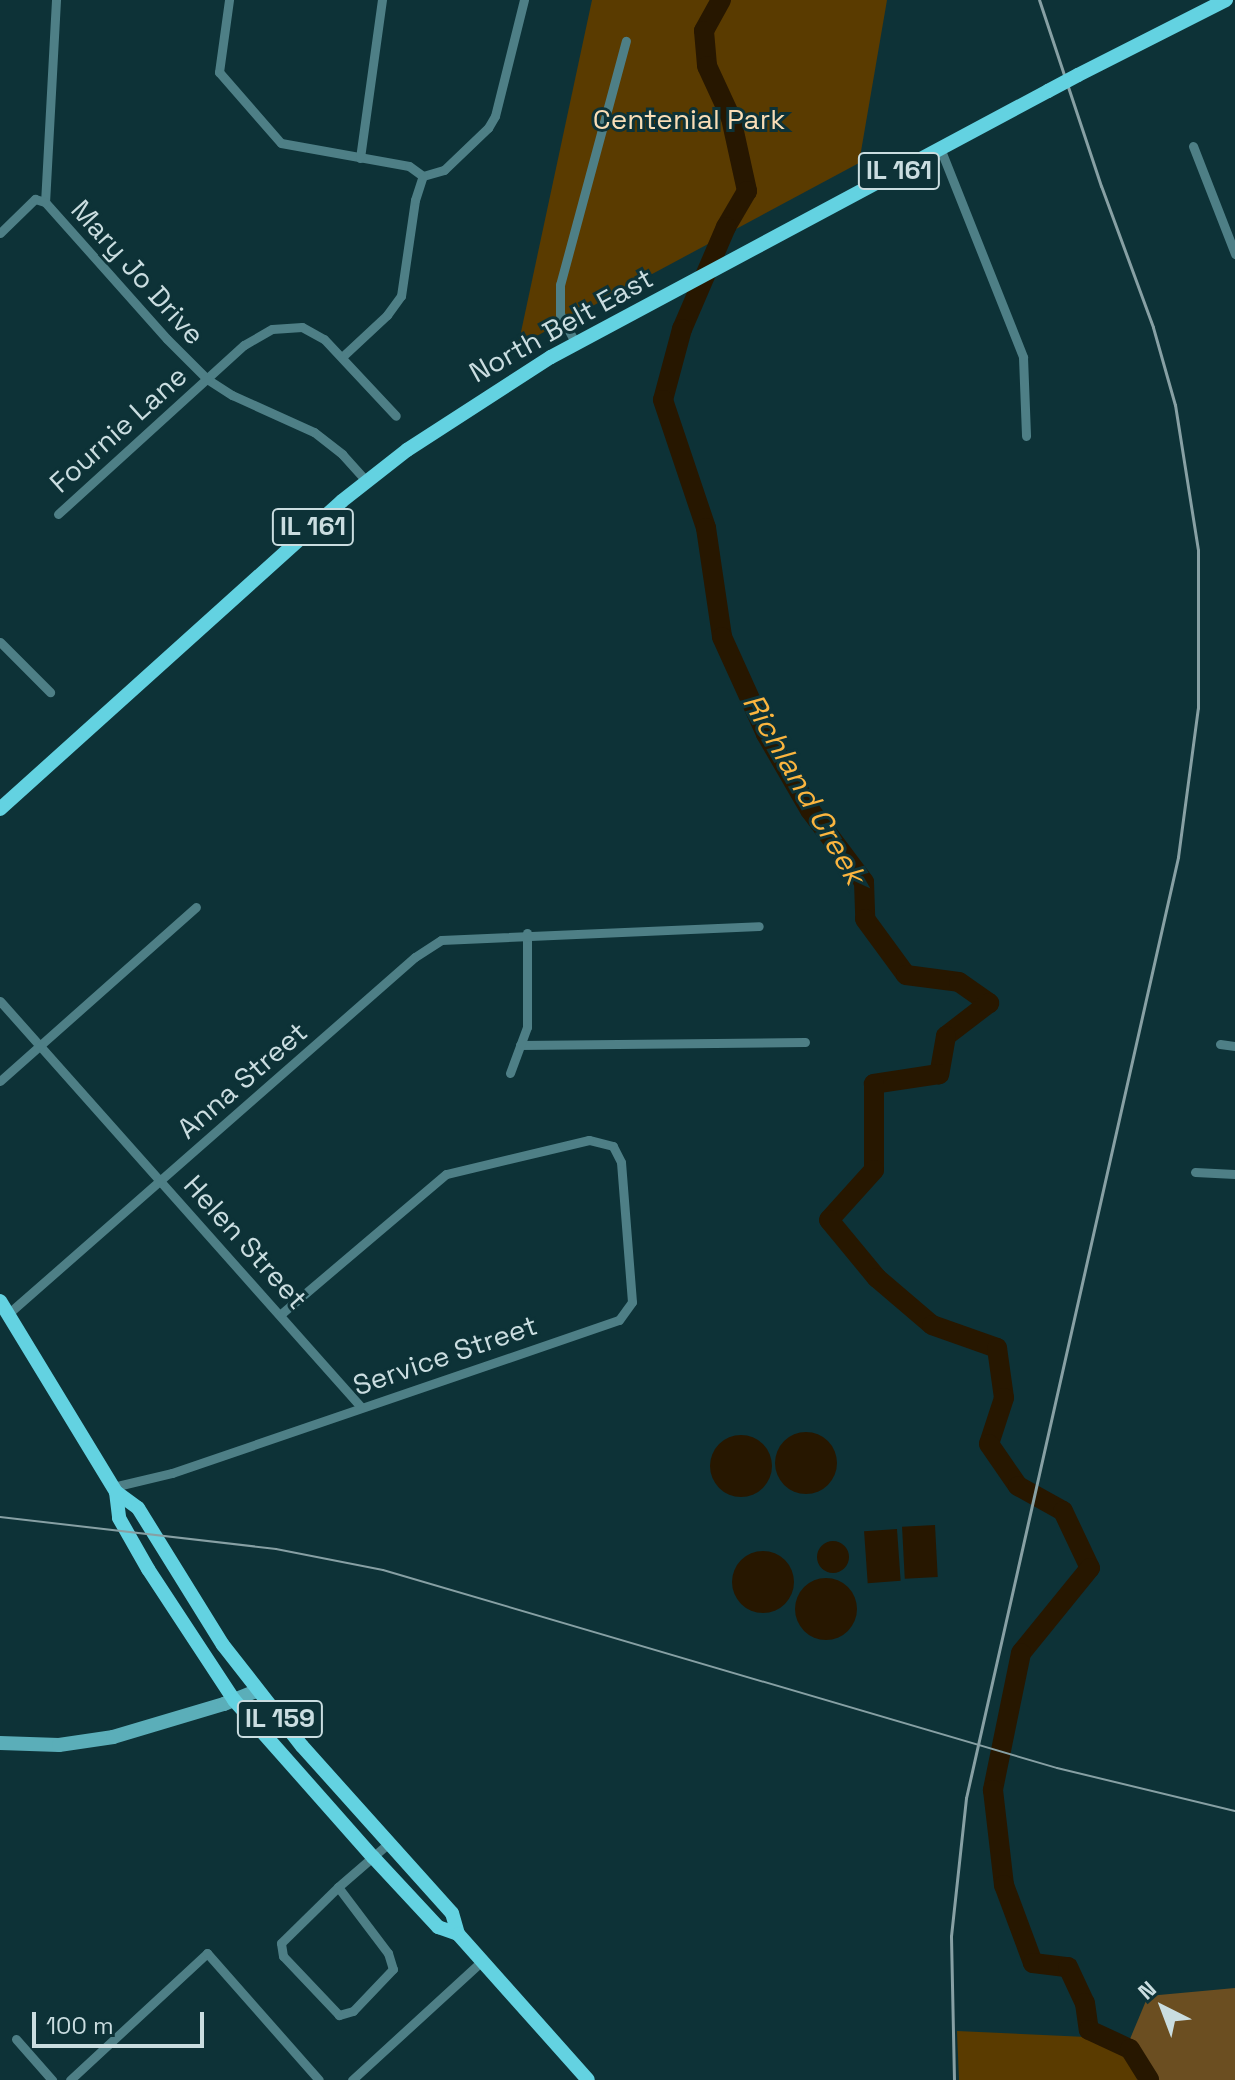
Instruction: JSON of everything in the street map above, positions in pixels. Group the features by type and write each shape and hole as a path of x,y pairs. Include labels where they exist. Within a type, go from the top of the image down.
{"main road":[{"name":"North Belt East","path":"0,809 366,481 494,390 940,148 1226,0"},
{"name":"IL 159","path":"4,1307 114,1489 138,1508 197,1607 256,1691 452,1913 458,1934 588,2080"},
{"name":"IL 159","path":"114,1489 119,1518 141,1557 196,1646 234,1700 438,1927 458,1934"}],"street":[{"name":"Mary Jo Drive","path":"56,0 45,202 167,339 207,379 232,395 314,432 366,481"},
{"path":"229,0 219,72 281,143 409,166 423,176"},
{"path":"360,158 382,0"},
{"path":"423,176 444,170 488,128 495,116 524,0"},
{"path":"576,344 560,314 560,285 626,41"},
{"path":"1193,146 1235,254"},
{"path":"940,148 1023,357 1026,436"},
{"path":"342,357 387,315 401,296 415,200 423,176"},
{"path":"0,233 35,199 45,202"},
{"name":"Fournie Lane","path":"58,514 244,345 260,334 288,325 313,331 342,357 396,416"},
{"path":"0,642 50,692"},
{"path":"0,1081 196,907"},
{"name":"Anna Street","path":"4,1307 161,1180 415,957 441,940 527,933 759,926"},
{"path":"510,1073 527,1027 527,933"},
{"name":"Helen Street","path":"0,1001 361,1407"},
{"path":"520,1045 805,1042"},
{"path":"1220,1044 1235,1046"},
{"name":"Service Street","path":"114,1489 172,1473 619,1320 632,1302 621,1162 613,1146 589,1140 446,1174 281,1314"},
{"path":"1195,1172 1235,1174"},
{"path":"0,1743 59,1745 113,1737 256,1691"},
{"path":"338,1887 388,1953 393,1969 353,2011 339,2015 283,1956 281,1943 338,1887 390,1842"},
{"path":"70,2080 207,1953 319,2080"},
{"path":"352,2080 482,1961"},
{"path":"16,2039 52,2080"}],"green space":[{"name":"Centenial Park","path":"592,0 887,0 859,163 518,346"},
{"path":"957,2031 1130,2039 1137,2080 959,2080"}],"shaded area":[{"path":"806,1432 828,1441 837,1463 828,1485 806,1494 784,1485 775,1463 784,1441"},
{"path":"741,1435 763,1444 772,1466 763,1488 741,1497 719,1488 710,1466 719,1444"},
{"path":"935,1525 938,1577 905,1579 902,1527"},
{"path":"897,1529 901,1581 868,1583 864,1531"},
{"path":"833,1541 844,1546 849,1557 844,1568 833,1573 822,1568 817,1557 822,1546"},
{"path":"763,1551 785,1560 794,1582 785,1604 763,1613 741,1604 732,1582 741,1560"},
{"path":"826,1578 848,1587 857,1609 848,1631 826,1640 804,1631 795,1609 804,1587"},
{"path":"1235,1988 1235,2080 1137,2080 1130,2039 1148,1996"}],"waterway":[{"name":"Richland Creek","path":"721,0 704,31 707,66 731,118 747,191 726,227 682,329 663,400 706,528 722,637 766,734 810,810 864,882 865,919 906,975 959,982 989,1003 946,1036 939,1074 874,1084 874,1170 829,1220 877,1278 932,1325 997,1348 1004,1398 989,1444 1018,1486 1063,1511 1090,1568 1021,1653 993,1790 1004,1885 1033,1963 1068,1967 1085,2003 1089,2030 1130,2049 1149,2080"}],"tram line":[{"path":"0,1517 276,1549 383,1570 1057,1768 1235,1811"}],"railway":[{"path":"954,2080 951,1936 966,1798 1178,857 1198,708 1198,550 1175,405 1153,327 1101,186 1039,0"}]}
